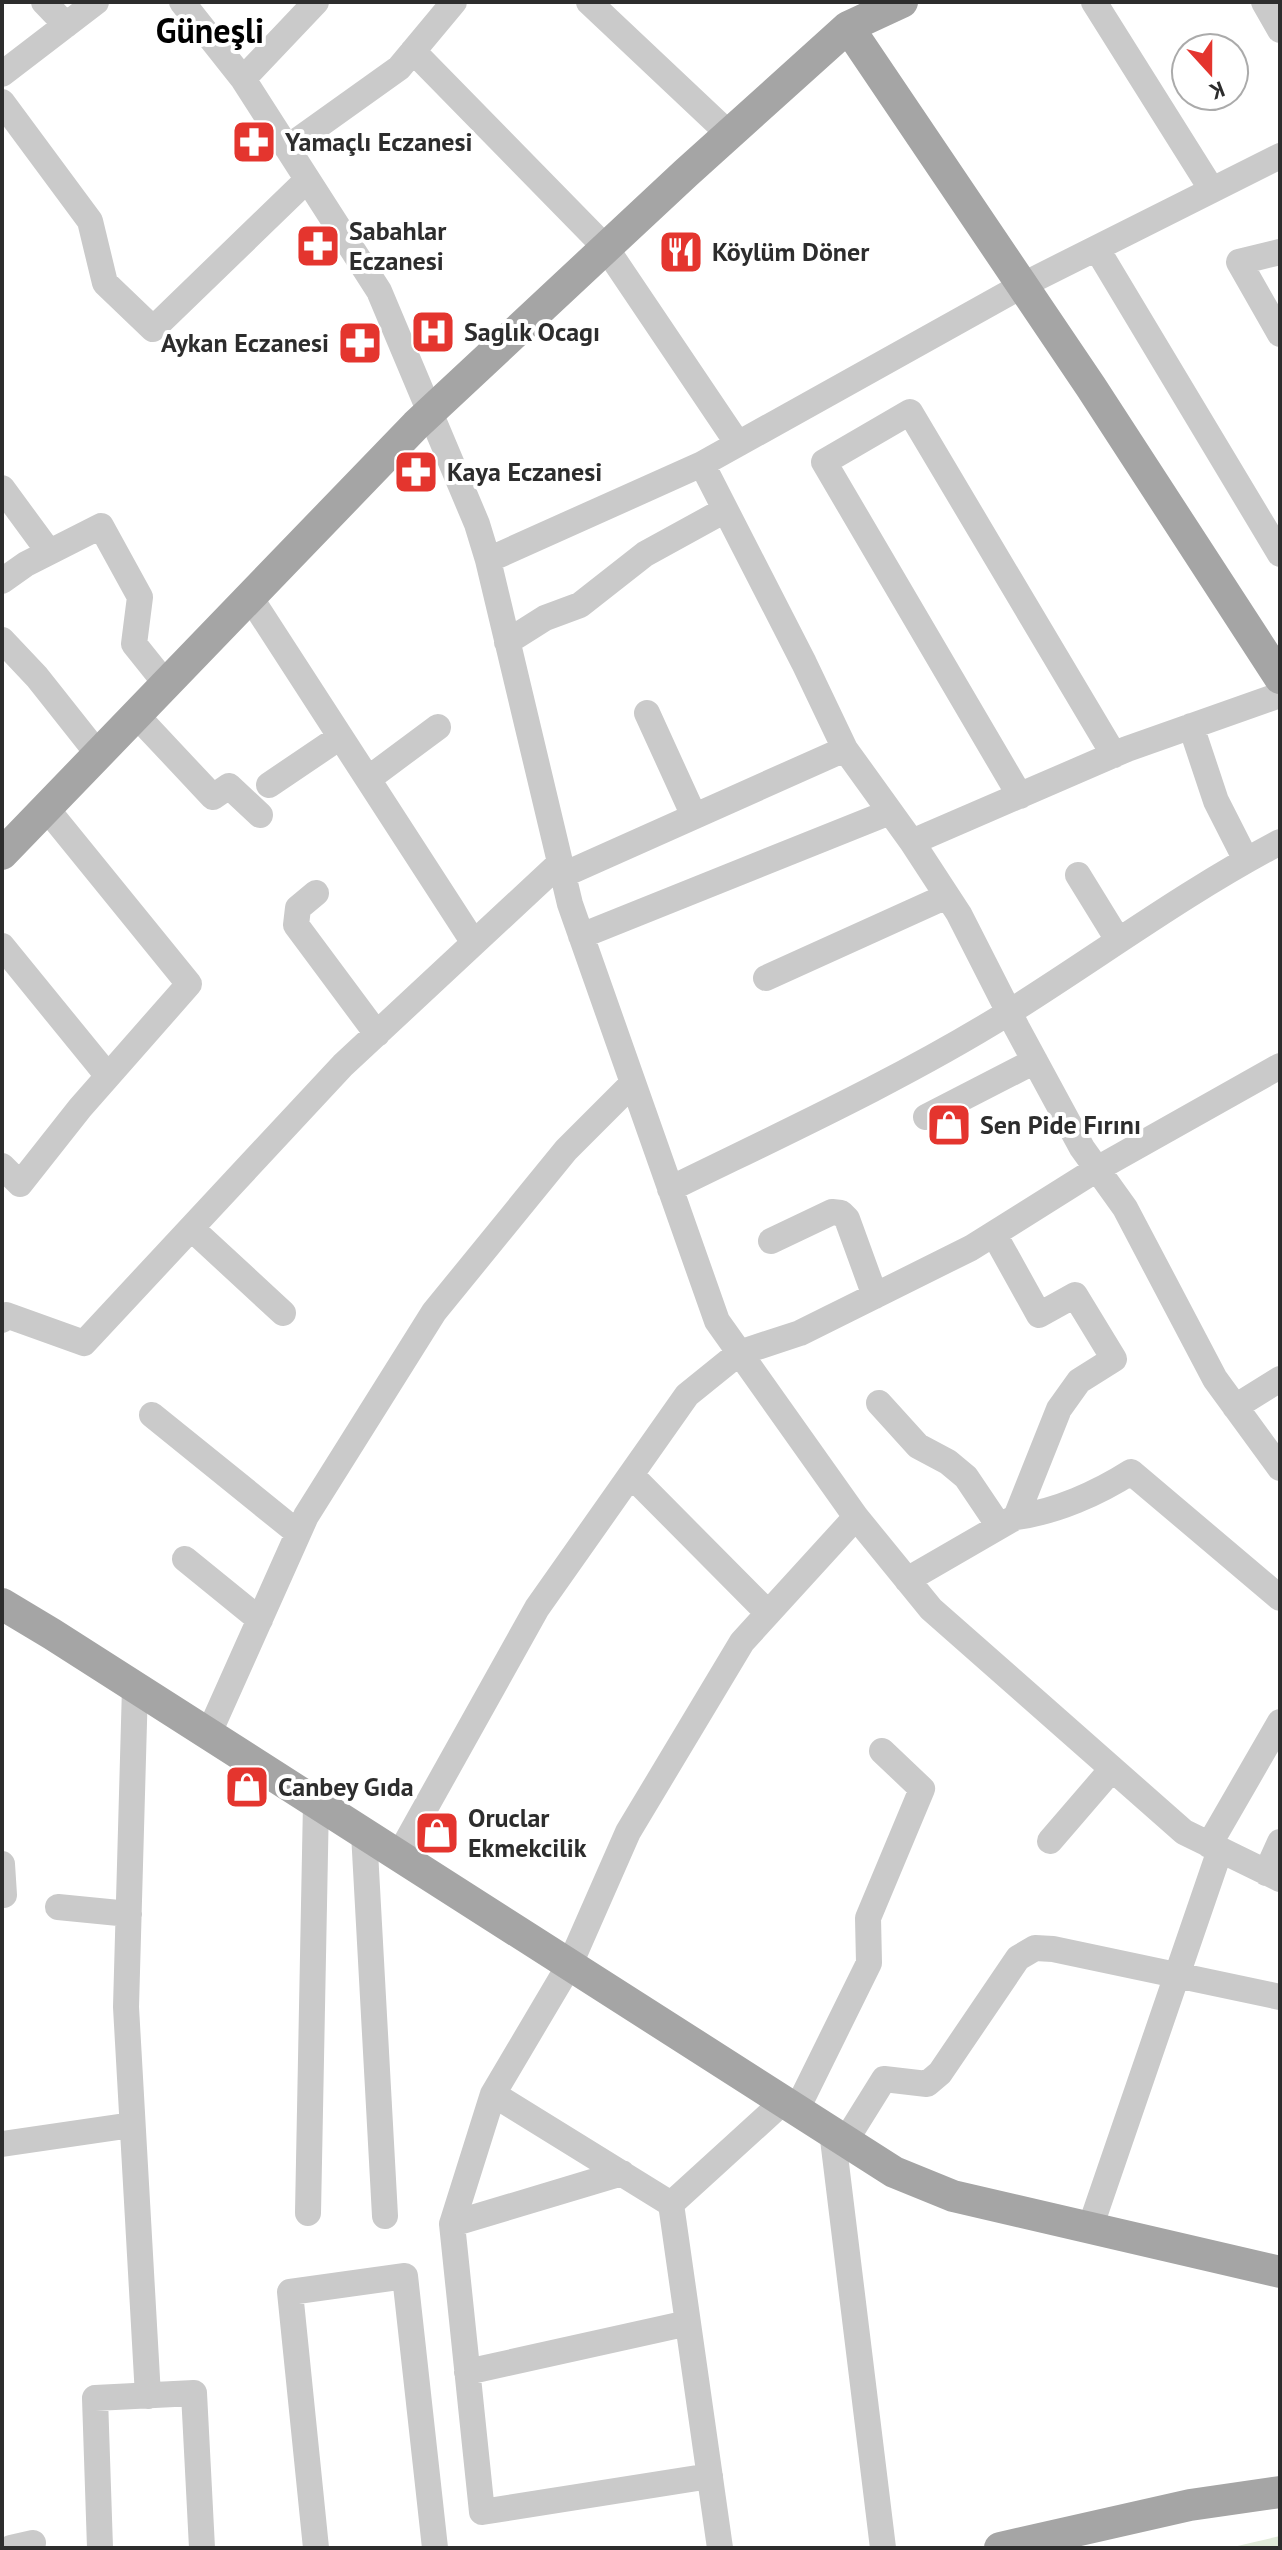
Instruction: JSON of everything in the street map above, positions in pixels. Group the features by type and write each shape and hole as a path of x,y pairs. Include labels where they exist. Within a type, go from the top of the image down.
{"main road":[{"path":"2,854 430,412 852,15 902,2"},
{"path":"852,15 1023,285 1280,678"},
{"path":"2,1604 894,2172 953,2196 1280,2272"},
{"path":"1000,2548 1190,2505 1280,2492"}],"street":[{"path":"44,2 66,25"},
{"path":"2,74 96,2"},
{"path":"182,2 243,79 379,291 477,524 561,869 581,936 717,1321 856,1517 931,1609 1184,1832 1273,1876 1280,1842"},
{"path":"243,79 316,2"},
{"path":"287,148 399,68 454,2"},
{"path":"589,2 729,134"},
{"path":"1094,2 1212,190"},
{"path":"1264,2 1280,30"},
{"path":"413,51 606,248 738,444"},
{"path":"2,102 90,221 105,283 153,329 307,180"},
{"path":"488,560 702,464 1023,285 1280,156"},
{"path":"1097,249 1280,554"},
{"path":"1280,252 1239,262 1280,334"},
{"path":"1020,796 824,462 910,412 1114,755"},
{"path":"702,464 845,749 959,914 1082,1148 1125,1208 1215,1379 1280,1468"},
{"path":"2,488 49,552"},
{"path":"507,642 545,618 580,605 645,554 725,510"},
{"path":"2,581 26,564 101,526 140,597 134,644 166,684"},
{"path":"250,597 474,943"},
{"path":"2,640 37,677 98,754"},
{"path":"912,842 1114,755 1280,695"},
{"path":"647,713 694,816"},
{"path":"136,715 213,797 229,786 260,815"},
{"path":"1191,726 1216,801 1246,860"},
{"path":"368,779 438,727"},
{"path":"269,785 340,737"},
{"path":"2,1320 6,1315 84,1343 343,1065 474,943 561,869 694,816 845,749"},
{"path":"2,1166 20,1184 108,1076 189,984 46,808"},
{"path":"581,936 890,812"},
{"path":"670,1189 912,1070 1009,1012 1222,872 1280,842"},
{"path":"1078,875 1118,940"},
{"path":"316,893 298,908 296,925 377,1034"},
{"path":"766,978 947,896"},
{"path":"2,946 108,1076"},
{"path":"926,1117 1035,1061"},
{"path":"399,1855 537,1608 687,1395 739,1353 800,1333 971,1248 1097,1169 1280,1066"},
{"path":"209,1733 306,1516 434,1312 566,1150 633,1083"},
{"path":"771,1241 832,1212 841,1213 847,1219 875,1296"},
{"path":"191,1228 283,1313"},
{"path":"994,1234 1039,1315 1075,1295 1114,1359 1079,1381 1059,1409 1008,1522"},
{"path":"1235,1407 1280,1379"},
{"path":"879,1403 918,1446 948,1462 966,1477 1008,1522"},
{"path":"152,1415 298,1533"},
{"path":"907,1580 1008,1522 1106,1488 1131,1472 1280,1598"},
{"path":"631,1475 768,1613"},
{"path":"710,2476 482,2512 452,2224 493,2094 570,1964 628,1832 742,1642 856,1517"},
{"path":"185,1559 260,1620"},
{"path":"135,1687 126,2007 148,2396"},
{"path":"1090,2228 1177,1974 1214,1848 1280,1722"},
{"path":"671,2204 791,2105 869,1963 868,1918 922,1789 882,1751"},
{"path":"1050,1841 1112,1769"},
{"path":"308,2213 316,1802"},
{"path":"364,1833 385,2216"},
{"path":"2,1864 4,1895"},
{"path":"58,1907 129,1914"},
{"path":"883,2548 839,2136 884,2079 927,2084 940,2073 1018,1958 1035,1948 1053,1949 1280,1997"},
{"path":"493,2094 671,2204 720,2548"},
{"path":"2,2144 132,2125"},
{"path":"452,2224 622,2173"},
{"path":"316,2548 290,2292 405,2276 435,2548"},
{"path":"467,2372 688,2323"},
{"path":"100,2548 95,2398 194,2393 202,2548"}],"green space":[{"path":"1280,2536 1280,2548 1229,2548"}],"place":[{"name":"Yamaçlı Eczanesi","path":"254,142"},
{"name":"Sabahlar Eczanesi","path":"318,246"},
{"name":"Köylüm Döner","path":"681,252"},
{"name":"Saglık Ocagı","path":"433,332"},
{"name":"Aykan Eczanesi","path":"360,343"},
{"name":"Kaya Eczanesi","path":"416,472"},
{"name":"Sen Pide Fırını","path":"949,1125"},
{"name":"Canbey Gıda","path":"247,1787"},
{"name":"Oruclar Ekmekcilik","path":"437,1833"}],"district":[{"name":"Güneşli","path":"210,31"}]}
